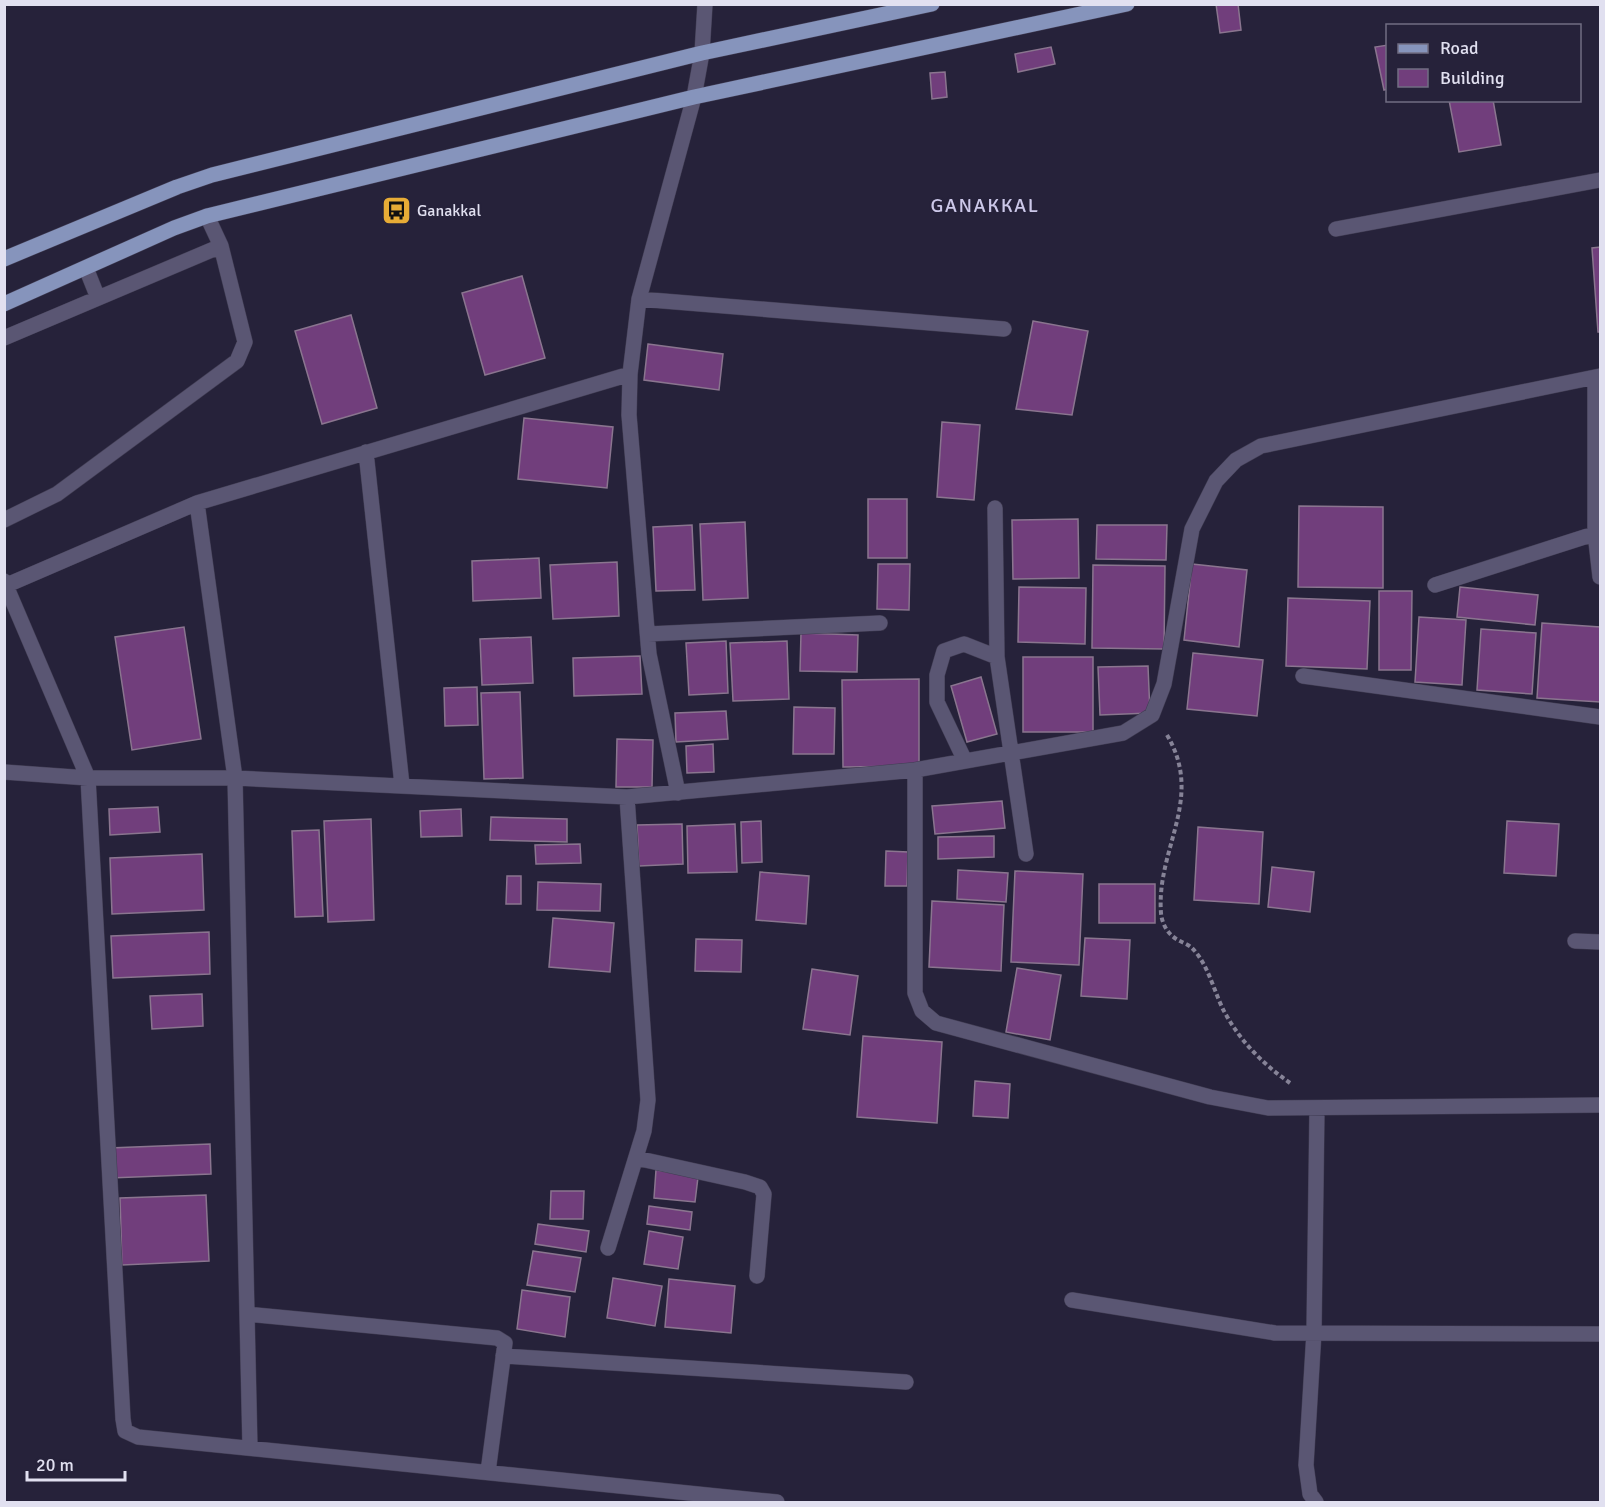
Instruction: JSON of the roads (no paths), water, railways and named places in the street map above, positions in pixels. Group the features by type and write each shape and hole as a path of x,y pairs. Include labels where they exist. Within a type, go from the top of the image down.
{"main road":[{"path":"4,260 177,187 212,175 702,53 932,4"},
{"path":"4,304 174,228 207,216 694,97 1127,4"}],"street":[{"path":"678,794 650,654 630,426 630,374 639,299 694,97 702,53 705,4"},
{"path":"1336,229 1600,180"},
{"path":"6,514 57,494 237,362 245,342 221,246 207,216"},
{"path":"4,338 221,246"},
{"path":"86,268 98,298"},
{"path":"639,299 1004,330"},
{"path":"630,374 197,503 6,583 88,778 125,1431 134,1437 777,1503"},
{"path":"4,772 88,778 235,778 627,797 915,770 1123,733 1152,715 1164,684 1192,529 1216,482 1236,460 1262,446 1598,377 1600,577"},
{"path":"366,452 402,786"},
{"path":"197,503 235,778 250,1448"},
{"path":"995,508 998,657 1026,854"},
{"path":"1435,585 1598,533"},
{"path":"648,634 880,623"},
{"path":"965,761 938,702 937,675 944,651 964,644 998,657"},
{"path":"1303,676 1600,717"},
{"path":"915,770 915,993 922,1011 936,1023 1210,1097 1268,1108 1600,1105"},
{"path":"608,1248 644,1131 648,1100 627,797"},
{"path":"1575,941 1600,942"},
{"path":"1316,1503 1310,1494 1306,1465 1314,1332 1317,1107"},
{"path":"636,1158 760,1187 764,1194 757,1276"},
{"path":"1072,1300 1275,1333 1600,1334"},
{"path":"247,1314 497,1338 505,1343 488,1472"},
{"path":"503,1356 906,1382"}],"place":[{"name":"Ganakkal","path":"396,210"}],"district":[{"name":"GANAKKAL","path":"985,205"}]}
